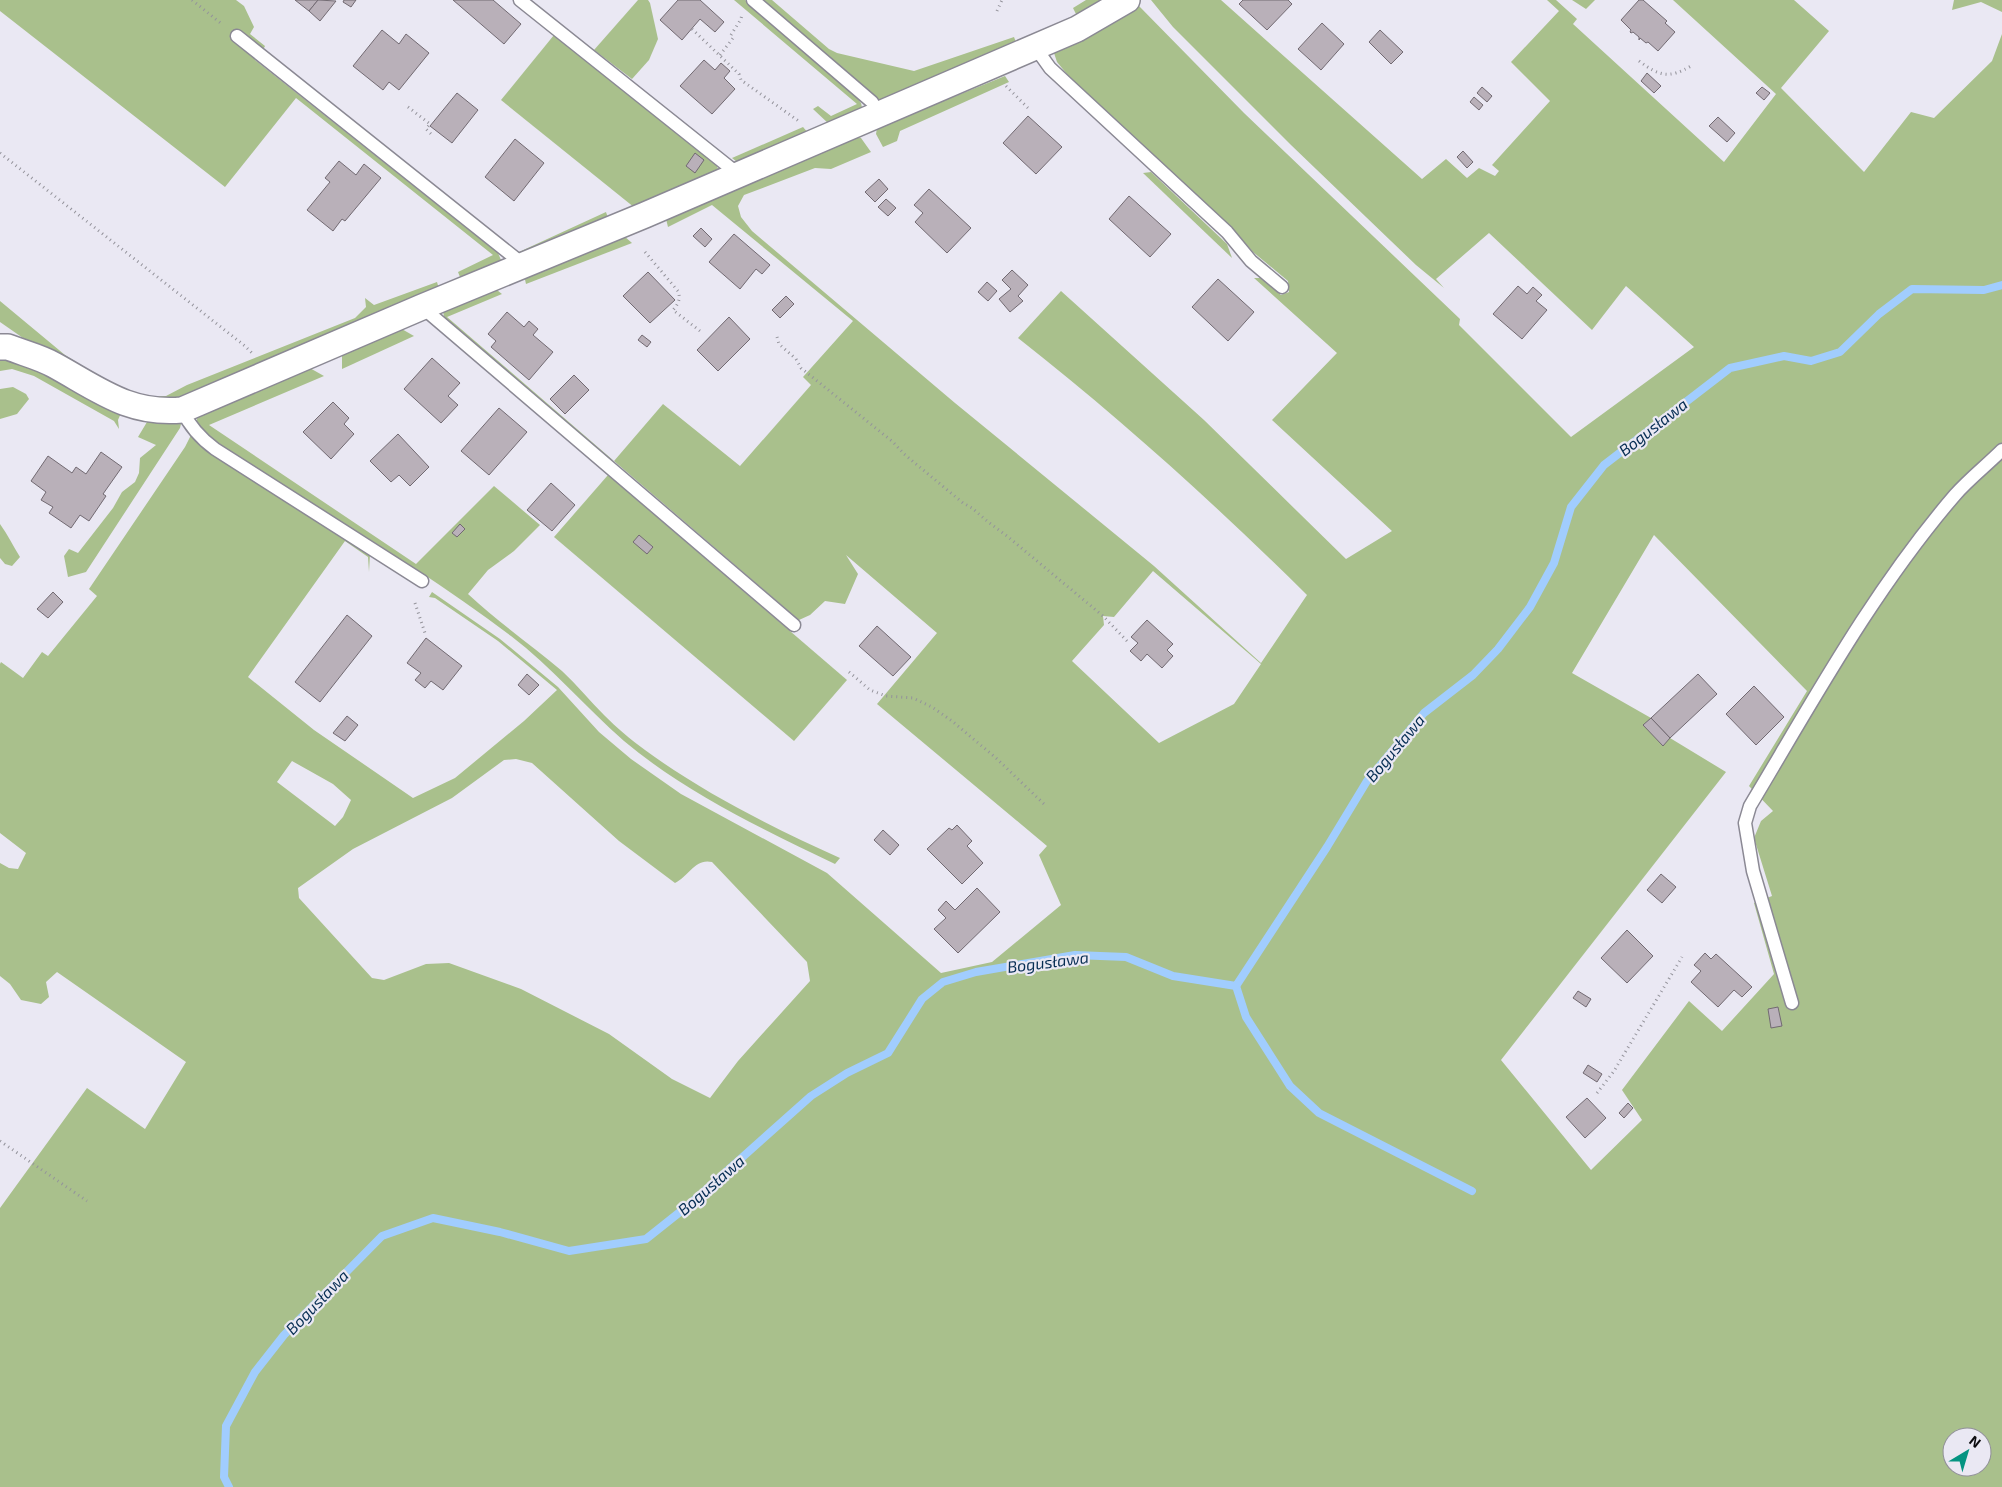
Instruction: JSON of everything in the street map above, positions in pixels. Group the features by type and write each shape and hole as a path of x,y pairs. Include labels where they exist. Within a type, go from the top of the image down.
{"street":[{"path":"3,344 52,364 111,397 140,408 162,412 182,410 1077,29 1127,0"}],"lane":[{"path":"520,0 738,174"},
{"path":"748,4 872,102 879,114"},
{"path":"237,36 524,265"},
{"path":"1035,47 1050,68 1227,232 1251,261 1282,287"},
{"path":"422,307 794,625"},
{"path":"182,410 189,424 199,436 215,449 422,581"},
{"path":"1792,1003 1753,871 1745,823 1750,806 1862,619 1917,541 1956,493 2002,450"}],"path":[{"path":"192,0 237,36"},
{"path":"998,11 1002,0"},
{"path":"720,55 732,37 748,4"},
{"path":"692,29 739,74 741,80 801,122"},
{"path":"1640,61 1652,71 1670,75 1681,72 1691,66"},
{"path":"1004,84 1030,110"},
{"path":"408,107 430,124 426,129 432,135"},
{"path":"0,153 245,346 256,358 262,376"},
{"path":"645,252 678,291 680,298 673,310 700,330"},
{"path":"778,337 779,344 796,359 802,368 894,442 904,454 962,503 972,508 986,521 1015,542 1102,616 1128,642"},
{"path":"416,603 426,636"},
{"path":"849,672 870,690 886,696 913,698 932,707 952,721 996,758 1044,804"},
{"path":"1597,1093 1614,1071 1682,958"},
{"path":"0,1142 88,1201"}],"green space":[{"path":"0,0 236,0 244,6 254,27 250,34 265,46 263,50 253,53 255,60 498,253 504,267 462,282 458,272 493,255 296,98 225,187 0,11"},
{"path":"638,0 648,0 650,3 658,39 649,60 632,79 594,50"},
{"path":"734,0 745,0 855,95 861,103 863,112 830,125 813,109 818,106 831,116 857,104"},
{"path":"762,0 772,0 829,49 837,53 914,71 1014,37 1017,45 881,102"},
{"path":"1086,0 1110,0 1078,18 1073,8"},
{"path":"1151,0 1221,0 1422,179 1446,159 1467,178 1479,168 1495,176 1499,171 1492,165 1550,101 1511,62 1559,11 1547,0 1556,0 1577,19 1573,24 1724,162 1776,94 1673,0 1794,0 1829,31 1781,88 1864,172 1911,112 1934,118 1992,61 2002,34 2002,1487 0,1487 0,1208 87,1088 145,1129 186,1062 57,972 46,982 49,997 41,1004 21,1000 10,984 0,976 0,863 9,868 18,869 26,853 0,833 0,664 1,662 23,678 42,652 48,656 97,596 89,589 185,447 191,435 370,554 369,572 368,557 345,541 248,677 314,730 413,798 455,778 524,721 557,690 498,641 435,598 429,597 432,592 500,639 558,687 599,732 631,759 681,794 827,873 941,973 992,962 1061,905 1039,855 1047,846 877,704 937,633 846,555 858,574 845,604 825,601 810,615 799,620 614,461 663,404 740,466 811,385 803,377 853,321 712,205 668,227 666,219 852,136 861,138 871,152 831,169 815,168 744,195 738,206 741,217 752,231 955,403 1154,566 1261,663 1307,595 1166,462 1018,338 1061,291 1204,420 1346,559 1392,531 1272,420 1337,353 1254,278 1260,278 1281,295 1289,292 1288,281 1253,252 1229,225 1071,79 1057,62 1054,53 1056,48 1132,7 1139,6 1244,113 1460,319 1459,325 1571,437 1694,347 1626,286 1592,330 1489,233 1436,279 1444,288 1416,265 1291,145 1173,27","holes":["1654,535 1807,691 1749,786 1773,811 1761,821 1754,838 1772,896 1754,903 1774,974 1722,1031 1689,1001 1622,1090 1642,1120 1591,1170 1501,1060 1726,772 1670,738 1651,718 1572,673","1153,571 1261,664 1234,704 1159,743 1072,661 1104,625 1103,616 1114,617","516,759 532,763 619,841 675,883 697,865 706,861 712,862 807,962 810,981 738,1061 710,1098 672,1079 609,1034 521,989 449,963 426,964 384,980 372,978 299,898 298,888 353,849 452,798 504,760","292,761 333,784 351,800 343,817 335,826 277,782"]},
{"path":"1572,0 1595,0 1586,9"},
{"path":"1954,0 2002,0 2002,12 1981,2 1952,10"},
{"path":"554,35 716,163 719,172 635,208 501,100"},
{"path":"1005,76 1009,82 900,131 897,141 883,147 876,134 877,128"},
{"path":"803,127 809,134 741,165 732,158"},
{"path":"1151,172 1227,244 1232,258 1143,173"},
{"path":"606,212 609,221 526,257 519,252"},
{"path":"624,236 632,243 526,284 524,275"},
{"path":"437,282 439,289 177,403 145,397 166,396 187,385 355,318 366,307 365,298 374,305"},
{"path":"493,287 502,294 447,317 614,461 604,455 445,320 443,312 445,308"},
{"path":"0,301 65,355 116,387 144,397 114,391 23,338 0,322"},
{"path":"400,328 414,336 342,369 342,354"},
{"path":"0,358 26,361 121,413 118,420 119,429 114,421 34,376 12,369 0,371"},
{"path":"308,367 324,376 209,425 416,564 494,486 540,525 514,551 488,570 468,594 562,671 609,720 667,766 690,781 765,822 840,858 835,864 725,809 648,760 624,741 511,636 405,562 223,448 202,433 199,428 197,418 200,411"},
{"path":"13,387 26,394 29,399 17,414 0,419 0,389"},
{"path":"150,417 178,420 181,424 180,428 86,572 68,577 64,556 69,549 78,553 113,508 122,492 135,482 139,473 140,458 156,445 138,437"},
{"path":"608,475 847,680 794,741 554,537"},
{"path":"0,524 20,557 12,566 5,564 0,558"}],"building":[{"path":"295,0 318,0 309,11"},
{"path":"318,0 336,1 320,21 309,11"},
{"path":"344,0 356,0 351,7 343,2"},
{"path":"453,0 493,0 521,24 504,44"},
{"path":"678,0 700,0 724,22 715,32 700,19 682,40 660,20"},
{"path":"1243,0 1288,0 1292,4 1267,30 1239,4"},
{"path":"1639,0 1643,0 1667,21 1665,23 1675,32 1658,51 1648,42 1646,43 1640,38 1639,40 1639,37 1633,32 1631,33 1631,30 1621,20"},
{"path":"1322,23 1344,44 1321,70 1298,49"},
{"path":"382,30 399,44 406,34 429,53 399,90 389,82 383,90 353,66"},
{"path":"1380,30 1403,52 1391,64 1369,42"},
{"path":"704,60 715,70 721,63 730,71 724,78 735,89 712,114 680,86"},
{"path":"1647,73 1661,86 1654,93 1641,81"},
{"path":"1482,87 1492,96 1487,102 1477,93"},
{"path":"1762,87 1770,93 1764,100 1756,93"},
{"path":"457,93 478,110 452,143 430,126"},
{"path":"1474,97 1483,105 1479,110 1470,102"},
{"path":"1028,116 1062,147 1036,174 1003,143"},
{"path":"1718,117 1735,133 1727,142 1709,126"},
{"path":"515,139 544,163 514,201 485,177"},
{"path":"1463,151 1473,162 1467,168 1457,157"},
{"path":"695,153 704,160 695,173 686,166"},
{"path":"339,161 356,175 364,164 381,178 345,221 342,219 333,231 307,210 330,182 325,178"},
{"path":"879,179 888,189 875,202 865,192"},
{"path":"929,189 971,228 947,253 915,222 923,213 914,205"},
{"path":"1129,196 1171,234 1150,257 1109,219"},
{"path":"886,199 896,208 888,216 878,207"},
{"path":"701,228 712,239 705,247 693,236"},
{"path":"734,234 770,265 762,274 756,269 740,289 709,262"},
{"path":"1012,270 1028,285 1018,296 1023,301 1010,312 999,299 1011,289 1002,280"},
{"path":"648,272 675,300 650,323 623,296"},
{"path":"1218,279 1254,312 1228,341 1192,307"},
{"path":"987,282 997,291 988,301 978,292"},
{"path":"1518,286 1527,294 1533,287 1542,295 1536,301 1547,310 1522,339 1493,314"},
{"path":"786,296 794,304 780,318 772,310"},
{"path":"507,312 524,327 529,321 538,329 533,335 553,352 529,380 491,347 496,341 488,334"},
{"path":"729,317 750,339 718,371 697,350"},
{"path":"642,335 651,342 647,347 638,340"},
{"path":"432,358 460,383 448,396 458,405 441,423 404,389"},
{"path":"574,375 589,390 565,414 550,399"},
{"path":"333,402 349,418 344,424 354,434 331,459 303,432"},
{"path":"499,408 527,432 489,475 461,451"},
{"path":"398,434 429,467 410,486 399,475 391,482 370,461"},
{"path":"101,452 122,467 103,494 106,496 89,521 80,515 71,528 49,513 53,507 41,500 46,492 31,481 48,456 72,473 76,467 86,474"},
{"path":"551,483 575,505 552,531 527,510"},
{"path":"460,524 465,529 457,537 452,533"},
{"path":"639,535 653,547 647,554 633,542"},
{"path":"53,592 63,602 48,618 37,609"},
{"path":"347,615 372,636 320,702 295,682"},
{"path":"1147,620 1173,644 1167,650 1173,656 1162,668 1147,654 1141,661 1130,651 1138,643 1131,637"},
{"path":"877,626 911,657 893,676 859,646"},
{"path":"426,638 462,666 443,690 431,681 425,688 415,680 421,673 407,663"},
{"path":"527,674 539,685 529,695 518,685"},
{"path":"1698,674 1717,694 1670,738 1651,718"},
{"path":"1754,686 1784,717 1756,745 1726,714"},
{"path":"347,716 358,725 345,741 333,733"},
{"path":"1651,718 1670,738 1663,746 1643,725"},
{"path":"957,825 972,841 967,846 983,863 962,884 927,849 949,828 952,830"},
{"path":"883,830 899,845 890,855 874,840"},
{"path":"1661,874 1676,887 1662,903 1647,890"},
{"path":"977,888 1000,912 958,953 934,929 946,918 938,910 946,901 955,910"},
{"path":"1627,930 1653,956 1627,983 1601,958"},
{"path":"1705,953 1711,959 1716,954 1752,987 1742,997 1734,990 1718,1007 1691,982 1701,971 1694,965"},
{"path":"1578,991 1591,999 1586,1007 1573,998"},
{"path":"1778,1007 1782,1026 1771,1028 1768,1009"},
{"path":"1588,1065 1602,1074 1597,1082 1583,1073"},
{"path":"1587,1098 1606,1118 1585,1138 1566,1117"},
{"path":"1628,1103 1633,1108 1624,1118 1619,1113"}],"waterway":[{"name":"Bogusława","path":"229,1487 224,1477 226,1426 255,1372 284,1335 382,1236 433,1218 500,1232 569,1251 646,1239 690,1204 811,1096 847,1073 888,1053 922,999 943,982 976,972 1075,955 1126,957 1173,976 1236,986 1327,847 1367,781 1424,713 1473,675 1498,649 1530,607 1554,563 1571,507 1604,465 1730,368 1784,356 1811,361 1840,352 1879,314 1912,289 1984,290 2002,285"},
{"path":"1236,986 1246,1017 1290,1086 1319,1113 1472,1191"}]}
